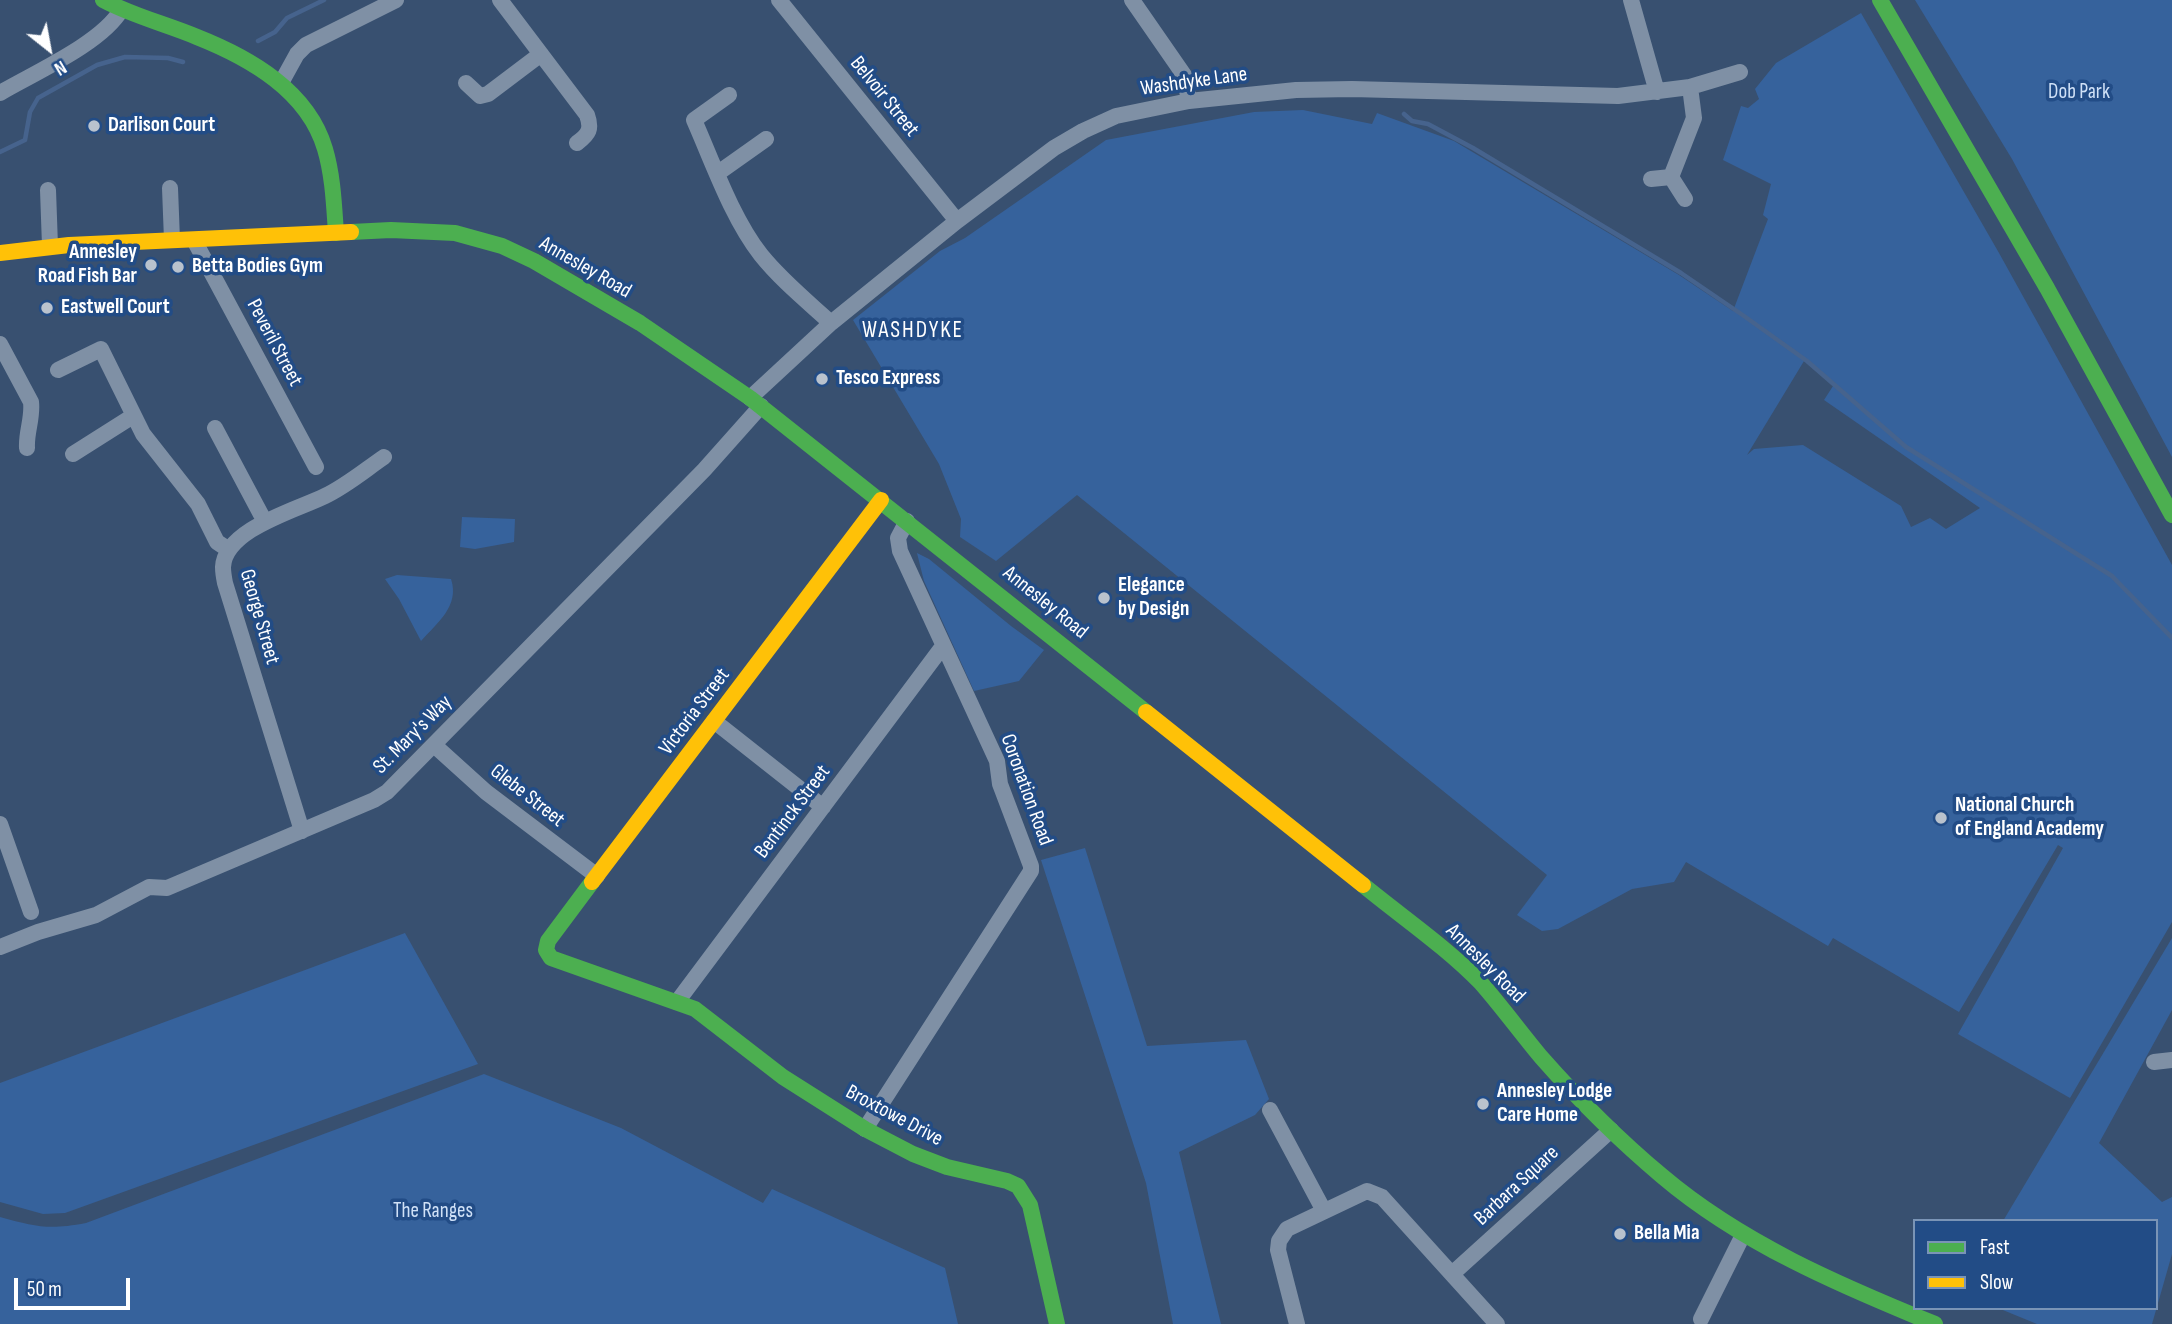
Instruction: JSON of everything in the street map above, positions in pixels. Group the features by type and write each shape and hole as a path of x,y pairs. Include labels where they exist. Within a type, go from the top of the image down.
{"street":[{"path":"103,0 121,10 197,36 255,65 281,83 302,103 320,137 331,175 336,233"},
{"path":"281,83 297,54 306,45 396,0"},
{"path":"499,0 587,115 591,125 588,134 577,143"},
{"name":"Belvoir Street","path":"779,0 957,221"},
{"path":"1132,0 1184,75 1189,101"},
{"path":"1631,0 1657,92"},
{"path":"1880,0 2047,288 2172,515"},
{"path":"0,93 94,39 111,25 121,10"},
{"path":"466,83 480,96 488,94 541,54"},
{"name":"Washdyke Lane","path":"755,402 831,323 957,221 1054,148 1116,116 1189,101 1310,90 1603,97 1690,87 1740,72"},
{"path":"1671,177 1694,118 1690,87"},
{"path":"729,95 694,120 745,230 759,253 778,275 831,323"},
{"path":"718,173 766,139"},
{"path":"1651,178 1671,177"},
{"path":"1671,177 1685,199"},
{"path":"170,188 172,240"},
{"path":"48,190 50,246"},
{"name":"Annesley Road","path":"0,253 50,246 427,231 467,236 502,246 534,261 640,323 755,402 1439,946 1481,984 1539,1054 1611,1129 1678,1191 1743,1235 1789,1260 1872,1299 1936,1324"},
{"name":"Peveril Street","path":"194,240 316,467"},
{"path":"0,344 31,402 32,413 26,432 27,448"},
{"path":"58,370 101,349 133,416 151,446 198,504 217,541 229,550"},
{"name":"St. Mary's Way","path":"0,947 38,932 96,915 149,887 164,889 374,800 387,792 704,470 755,402"},
{"path":"73,454 133,416"},
{"path":"215,428 265,522"},
{"name":"George Street","path":"302,831 225,583 223,566 229,550 242,537 265,522 335,491 384,457"},
{"name":"Victoria Street","path":"546,950 548,941 881,500"},
{"name":"Coronation Road","path":"866,1129 1031,872 1000,784 997,761 900,551 898,538 906,521"},
{"name":"Bentinck Street","path":"677,1002 943,646"},
{"path":"714,722 823,807"},
{"name":"Glebe Street","path":"433,745 486,792 597,876"},
{"path":"0,824 31,912"},
{"name":"Broxtowe Drive","path":"546,950 551,958 695,1009 783,1077 866,1129 913,1154 947,1167 1018,1186 1030,1205 1057,1324"},
{"path":"2154,1062 2172,1060"},
{"path":"1270,1110 1324,1211"},
{"name":"Barbara Square","path":"1452,1274 1611,1129"},
{"path":"1297,1324 1278,1250 1279,1241 1287,1229 1367,1191 1377,1194 1497,1324"},
{"path":"1701,1319 1743,1235"}],"green space":[{"name":"Dob Park","path":"1915,0 2172,0 2172,457 2012,159"},
{"path":"1861,13 1999,253 2172,565 2172,922 2070,1098 1958,1034 2063,848 2058,845 1959,1012 1833,938 1828,946 1686,862 1674,882 1632,889 1558,929 1542,931 1517,915 1547,875 1077,495 996,561 960,537 961,519 939,464 853,320 940,251 965,238 1106,140 1254,112 1303,110 1372,124 1377,113 1454,141 1679,275 1733,311 1768,219 1763,215 1771,184 1723,160 1741,106 1748,108 1759,99 1755,89 1776,63","holes":["1804,361 1835,383 1824,400 1980,508 1946,529 1930,518 1911,527 1901,506 1803,445 1754,449 1747,455"]},
{"path":"462,517 515,519 514,542 475,549 460,547"},
{"path":"917,553 929,559 1044,650 1019,681 974,691 924,581"},
{"path":"397,575 451,579 453,589 450,606 421,641 385,579"},
{"path":"1085,848 1147,1046 1246,1040 1269,1099 1255,1115 1179,1152 1221,1324 1173,1324 1146,1183 1041,860"},
{"path":"405,933 478,1064 65,1213 43,1214 0,1202 0,1083"},
{"path":"2172,938 2172,1010 2099,1143 2162,1202 2172,1197 2172,1254 2158,1303 2158,1219 2004,1219"},
{"name":"The Ranges","path":"484,1074 621,1128 763,1203 772,1189 945,1268 958,1324 0,1324 0,1217 43,1226 86,1223"},
{"path":"2003,1310 2156,1310 2152,1324 2037,1324"}],"waterway":[{"path":"258,41 275,32 287,18 324,0"},
{"path":"0,152 25,140 30,112 38,98 97,65 125,57 168,58 183,62"},
{"path":"1404,114 1412,121 1428,124 1473,148 1681,273 1807,361 1906,447 2112,576 2172,638"}],"traffic: fast":[{"path":"103,0 217,45 256,66 291,94 317,128 325,149 336,233"},
{"path":"1880,0 2047,288 2172,515"},
{"path":"351,232 391,230 455,233 502,246 534,261 640,323 750,398 1146,712"},
{"path":"592,882 548,941 546,950 551,958 695,1009 783,1077 865,1129 913,1154 947,1167 1018,1186 1030,1205 1057,1324"},
{"path":"1363,885 1439,945 1481,983 1541,1057 1584,1104 1646,1162 1692,1200 1758,1242 1827,1278 1935,1324"}],"traffic: slow":[{"path":"0,253 69,245 351,232"},
{"path":"592,882 881,500"},
{"path":"1146,712 1363,885"}],"place":[{"name":"Darlison Court","path":"94,126"},
{"name":"Annesley Road Fish Bar","path":"151,265"},
{"name":"Betta Bodies Gym","path":"178,267"},
{"name":"Eastwell Court","path":"47,308"},
{"name":"Tesco Express","path":"822,379"},
{"name":"Elegance by Design","path":"1104,598"},
{"name":"National Church of England Academy","path":"1941,818"},
{"name":"Annesley Lodge Care Home","path":"1483,1104"},
{"name":"Bella Mia","path":"1620,1234"}],"district":[{"name":"WASHDYKE","path":"913,331"}]}
